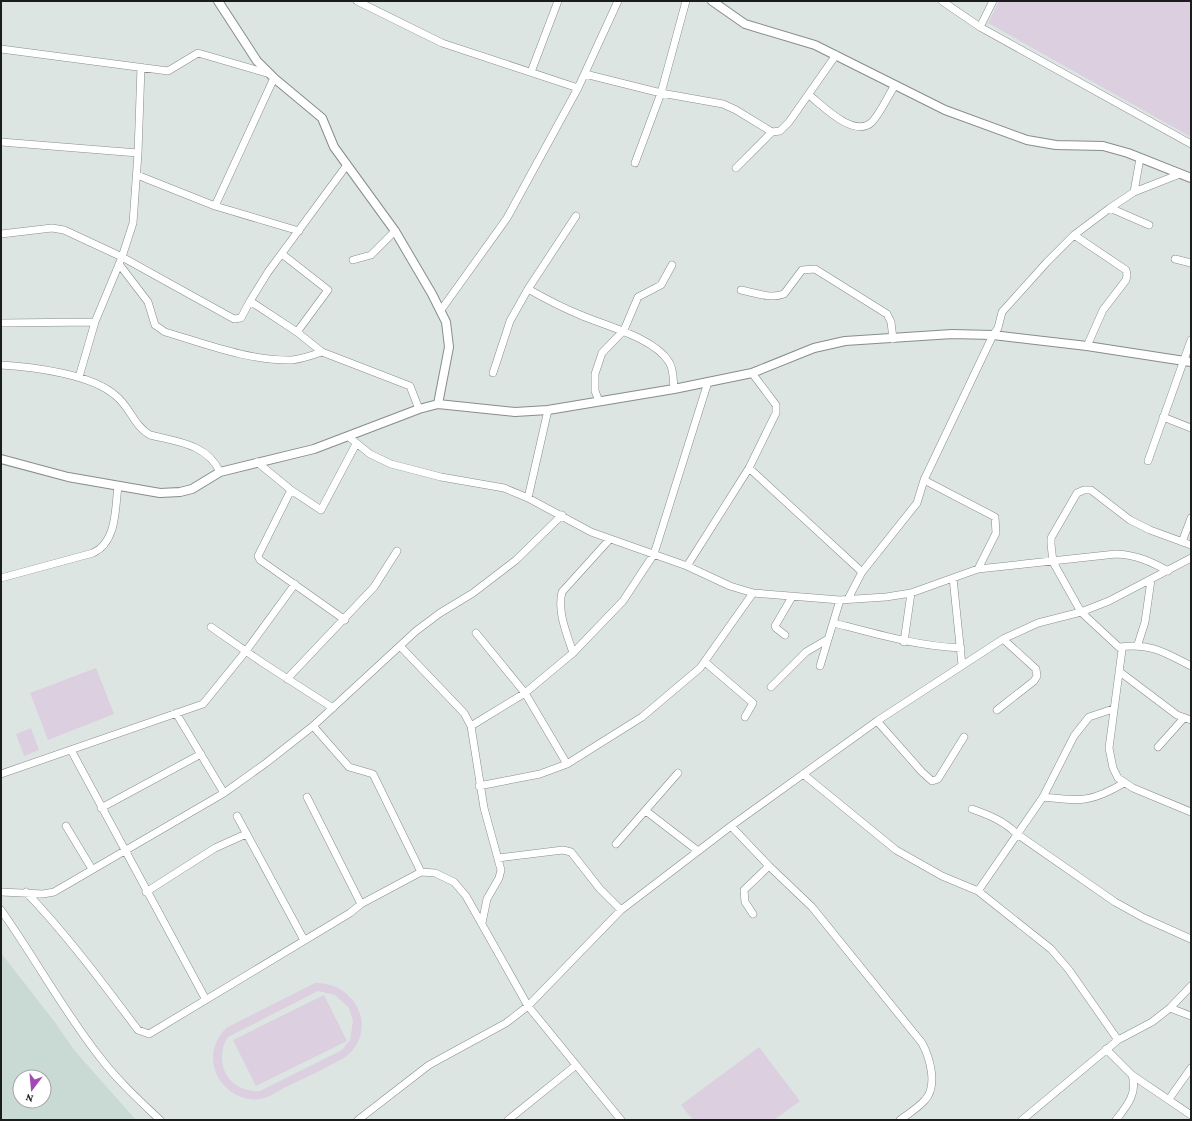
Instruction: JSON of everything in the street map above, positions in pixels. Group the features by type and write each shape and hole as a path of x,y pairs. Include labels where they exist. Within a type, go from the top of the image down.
{"street":[{"path":"218,1 257,60 272,76 322,118 334,147 395,231 441,310 446,322 449,347 438,404"},
{"path":"357,1 438,41 578,88"},
{"path":"531,72 558,1"},
{"path":"441,310 507,218 578,88 618,1"},
{"path":"635,163 661,93 686,1"},
{"path":"712,1 745,24 811,44 945,110 1027,140 1056,145 1103,146 1140,158 1191,178"},
{"path":"942,1 980,28 1191,144"},
{"path":"980,28 993,1"},
{"path":"1,49 168,71 198,53 272,76"},
{"path":"585,74 661,93 723,104 775,133 783,128 809,95 836,56"},
{"path":"79,377 95,322 120,261 133,223 137,174 141,67"},
{"path":"215,206 272,76"},
{"path":"809,95 845,123 859,127 871,122 896,85"},
{"path":"736,168 772,132"},
{"path":"1,142 138,153"},
{"path":"1134,192 1140,158"},
{"path":"1,234 58,229 234,319 241,318 250,301 282,254 347,165"},
{"path":"137,174 215,206 299,231"},
{"path":"820,666 828,638 844,599 862,572 916,503 924,480 993,335 998,328 1002,312 1047,262 1074,235 1134,192 1180,174"},
{"path":"1110,208 1149,225"},
{"path":"493,372 510,321 528,289 576,216"},
{"path":"353,260 371,255 395,231"},
{"path":"1074,235 1126,270 1127,275 1126,280 1103,310 1087,346"},
{"path":"282,254 328,290 297,332"},
{"path":"1176,259 1191,264"},
{"path":"120,261 148,302 155,325 165,332 241,354 272,358 293,360 322,352"},
{"path":"599,402 595,391 598,364 602,353 624,330 638,297 661,285 672,265"},
{"path":"741,290 773,297 780,296 784,294 802,270 812,268 887,314 892,333"},
{"path":"528,289 578,314 624,330 654,348 669,361 672,367 674,389"},
{"path":"250,301 297,332 322,352 410,386 419,409"},
{"path":"1,323 95,322"},
{"path":"1,459 68,477 160,493 180,492 192,489 220,472 314,449 349,437 419,409 438,404 515,412 548,410 674,389 752,373 814,348 892,333 993,335 1087,346 1187,361"},
{"path":"1148,461 1163,417 1187,361 1191,340"},
{"path":"1,365 16,366 79,377 109,390 116,396 144,432 150,435 193,446 203,451 216,464 220,472"},
{"path":"687,566 749,468 772,424 777,410 774,402 752,373"},
{"path":"471,726 525,693 573,653 623,601 654,554 708,382"},
{"path":"528,498 548,410"},
{"path":"1163,417 1191,428"},
{"path":"349,437 370,454 391,464 442,477 504,488 528,498 609,540 687,566 730,586 753,593 792,597 844,599 886,597 911,593 978,569 1116,554 1127,554 1147,559 1168,571"},
{"path":"257,462 318,510 322,510 356,444"},
{"path":"749,468 862,572"},
{"path":"924,480 995,517 996,533 978,569"},
{"path":"1,578 92,553 104,546 112,531 118,486"},
{"path":"291,490 258,556 260,560 345,620"},
{"path":"1191,545 1150,530 1130,520 1090,490 1084,490 1077,493 1053,534 1050,544 1053,562 1080,612 1120,647 1122,655 1113,709 1109,748 1110,763 1118,778 1124,783 1191,812"},
{"path":"1,892 43,894 54,892 224,793 313,726 400,646 440,613 473,593 516,560 562,516"},
{"path":"1182,542 1191,518"},
{"path":"573,653 562,615 560,600 562,592 609,540"},
{"path":"287,679 345,620 374,587 397,550"},
{"path":"358,1120 429,1065 506,1023 528,1006 621,910 731,826 877,721 1003,639 1038,623 1080,612 1109,601 1191,558"},
{"path":"953,578 962,665"},
{"path":"1138,644 1145,622 1151,580"},
{"path":"1,774 203,704 208,700 246,651 294,584"},
{"path":"479,786 540,774 567,764 642,717 700,668 753,593"},
{"path":"904,642 911,593"},
{"path":"785,635 775,626 792,597"},
{"path":"834,623 904,642 960,648"},
{"path":"211,627 287,679 333,708"},
{"path":"476,633 525,693 567,764"},
{"path":"771,687 806,652 828,638"},
{"path":"996,710 1034,681 1037,676 1036,669 1003,639"},
{"path":"1120,647 1138,644 1151,647 1191,666"},
{"path":"400,646 464,713 471,726 479,786 501,870 499,878 487,899 482,923"},
{"path":"704,662 753,703 745,716"},
{"path":"1120,672 1187,720 1158,747"},
{"path":"978,891 1043,797 1074,736 1084,721 1089,717 1113,709"},
{"path":"176,713 224,793"},
{"path":"877,721 922,772 932,781 938,779 964,737"},
{"path":"313,726 349,767 373,774 421,872"},
{"path":"71,750 146,892 206,1000"},
{"path":"101,808 201,754"},
{"path":"616,844 678,773"},
{"path":"803,774 896,850 936,874 978,891 1051,949 1070,970 1118,1040"},
{"path":"1043,797 1076,800 1091,799 1124,783"},
{"path":"307,796 361,904"},
{"path":"972,809 999,820 1115,902 1144,918 1191,939"},
{"path":"646,811 698,851"},
{"path":"237,816 246,834 259,854 304,940"},
{"path":"66,826 92,869"},
{"path":"731,826 769,866 812,906 917,1037 928,1054 931,1080 930,1091 925,1100 900,1120"},
{"path":"146,892 215,848 246,834"},
{"path":"498,858 563,850 571,852 600,890 621,910"},
{"path":"754,914 745,902 744,890 769,866"},
{"path":"26,892 56,923 81,953 141,1033 152,1033 361,904 421,872 435,873 454,882 466,896 528,1006 575,1066 621,1120"},
{"path":"1,910 32,953 66,1011 100,1058 131,1092 160,1120"},
{"path":"1022,1120 1051,1098 1118,1040 1152,1022 1170,1008 1191,986"},
{"path":"1170,1008 1191,1016"},
{"path":"1106,1050 1132,1075 1191,1115"},
{"path":"508,1120 575,1066"},
{"path":"1169,1099 1191,1068"},
{"path":"1116,1120 1128,1103 1133,1092 1134,1084 1132,1075"}],"shaded area":[{"path":"999,1 1191,1 1191,137 988,23"},
{"path":"96,668 114,714 48,740 30,693"},
{"path":"31,728 39,750 24,756 16,734"},
{"path":"1,953 54,1021 74,1050 136,1120 1,1120"},
{"path":"315,983 330,985 342,991 352,999 359,1010 362,1023 361,1035 355,1047 344,1058 268,1097 261,1099 246,1098 233,1093 218,1077 215,1070 213,1053 216,1042 226,1028","holes":["318,991 335,995 349,1008 353,1021 350,1040 342,1050 260,1091 249,1091 232,1082 226,1074 222,1056 228,1037"]},
{"path":"324,995 347,1041 256,1086 233,1040"},
{"path":"759,1047 800,1101 774,1120 693,1120 681,1105"}]}
